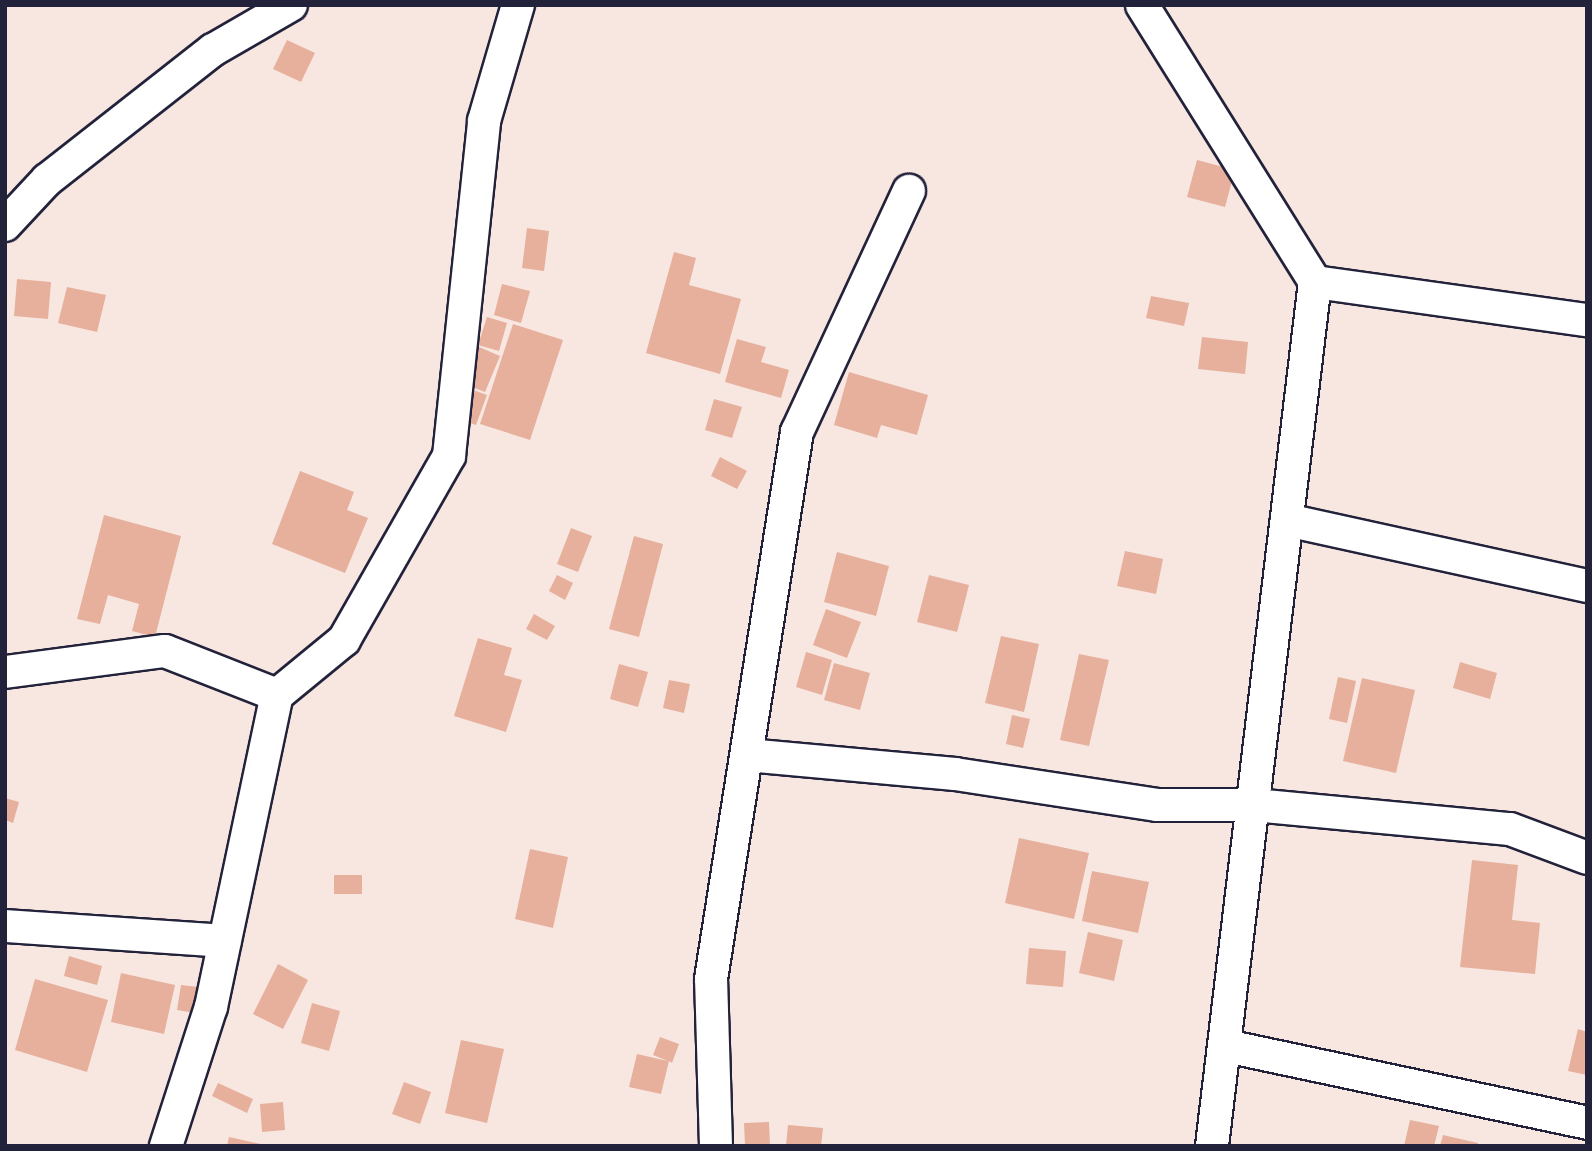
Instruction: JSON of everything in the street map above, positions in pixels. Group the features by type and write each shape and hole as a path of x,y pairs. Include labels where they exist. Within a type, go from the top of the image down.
{"street":[{"path":"5,225 47,180 213,50 291,5"},
{"path":"166,1146 211,1007 277,695 344,640 449,456 484,121 518,5"},
{"path":"1142,5 1315,282 1212,1146"},
{"path":"716,1146 710,979 797,432 909,191"},
{"path":"1315,282 1587,320"},
{"path":"1287,520 1587,586"},
{"path":"5,672 165,651 277,695"},
{"path":"747,755 955,774 1157,806 1254,806 1510,829 1587,858"},
{"path":"5,926 224,941"},
{"path":"1226,1046 1587,1122"}],"building":[{"path":"287,40 315,53 301,82 273,69"},
{"path":"1197,160 1235,170 1225,207 1187,197"},
{"path":"527,228 549,231 544,271 522,268"},
{"path":"674,252 696,258 689,285 741,299 720,374 646,353"},
{"path":"17,279 51,282 48,319 14,316"},
{"path":"502,284 530,291 521,323 494,315"},
{"path":"67,287 106,295 97,332 58,323"},
{"path":"1151,296 1189,303 1184,326 1146,318"},
{"path":"487,317 507,323 499,351 478,345"},
{"path":"513,324 563,340 530,440 480,424"},
{"path":"1202,337 1248,342 1245,374 1198,369"},
{"path":"737,339 766,347 761,362 789,370 781,398 725,382"},
{"path":"479,347 500,356 485,392 465,384"},
{"path":"849,372 928,395 917,435 881,425 877,438 834,425"},
{"path":"465,387 487,395 476,425 454,417"},
{"path":"714,399 742,407 732,438 705,430"},
{"path":"720,457 747,471 737,489 711,476"},
{"path":"300,471 354,492 347,510 368,518 345,573 272,544"},
{"path":"104,515 181,536 155,637 132,631 139,604 108,595 100,624 77,619"},
{"path":"571,528 592,536 578,572 557,564"},
{"path":"634,536 663,544 639,637 609,629"},
{"path":"1125,551 1163,559 1156,594 1117,586"},
{"path":"837,552 889,566 876,616 824,602"},
{"path":"557,575 573,583 565,600 549,591"},
{"path":"929,575 969,585 957,632 917,622"},
{"path":"826,609 861,622 847,658 813,645"},
{"path":"534,614 555,626 547,640 526,629"},
{"path":"1001,636 1039,644 1024,712 985,703"},
{"path":"478,638 512,648 504,675 522,680 506,732 454,716"},
{"path":"806,652 832,660 822,695 796,687"},
{"path":"1079,654 1109,660 1089,746 1060,740"},
{"path":"1460,662 1497,673 1490,699 1453,688"},
{"path":"834,663 870,673 860,710 824,700"},
{"path":"619,664 648,672 638,707 610,699"},
{"path":"1338,677 1356,681 1347,723 1329,719"},
{"path":"1362,678 1415,690 1396,773 1343,761"},
{"path":"669,680 690,684 684,713 663,708"},
{"path":"1012,715 1030,719 1023,748 1006,744"},
{"path":"5,798 19,802 13,823 5,820"},
{"path":"1019,838 1089,853 1074,919 1005,903"},
{"path":"530,849 568,857 553,928 515,919"},
{"path":"1472,860 1518,865 1512,920 1540,923 1535,974 1460,967"},
{"path":"1092,871 1149,882 1138,933 1082,921"},
{"path":"334,875 362,875 362,894 334,894"},
{"path":"1088,932 1123,940 1114,981 1079,973"},
{"path":"1029,948 1066,951 1063,987 1026,984"},
{"path":"69,956 102,966 97,985 64,976"},
{"path":"278,964 308,980 283,1029 253,1014"},
{"path":"121,973 175,985 164,1034 111,1022"},
{"path":"35,979 108,1000 87,1072 15,1050"},
{"path":"181,985 198,987 195,1013 177,1010"},
{"path":"312,1003 340,1011 329,1051 301,1043"},
{"path":"1578,1029 1587,1032 1587,1075 1568,1071"},
{"path":"660,1037 679,1044 672,1063 669,1061 661,1094 629,1087 637,1054 668,1061 653,1055"},
{"path":"461,1040 504,1049 487,1123 445,1113"},
{"path":"404,1082 431,1092 420,1124 392,1114"},
{"path":"218,1083 253,1099 247,1113 212,1096"},
{"path":"283,1102 285,1130 262,1132 260,1104"},
{"path":"1410,1120 1439,1126 1434,1146 1404,1146"},
{"path":"769,1122 770,1146 745,1146 744,1123"},
{"path":"788,1125 823,1128 821,1146 786,1146"},
{"path":"1443,1135 1478,1143 1478,1146 1440,1146"},
{"path":"229,1137 265,1145 265,1146 227,1146"}]}
